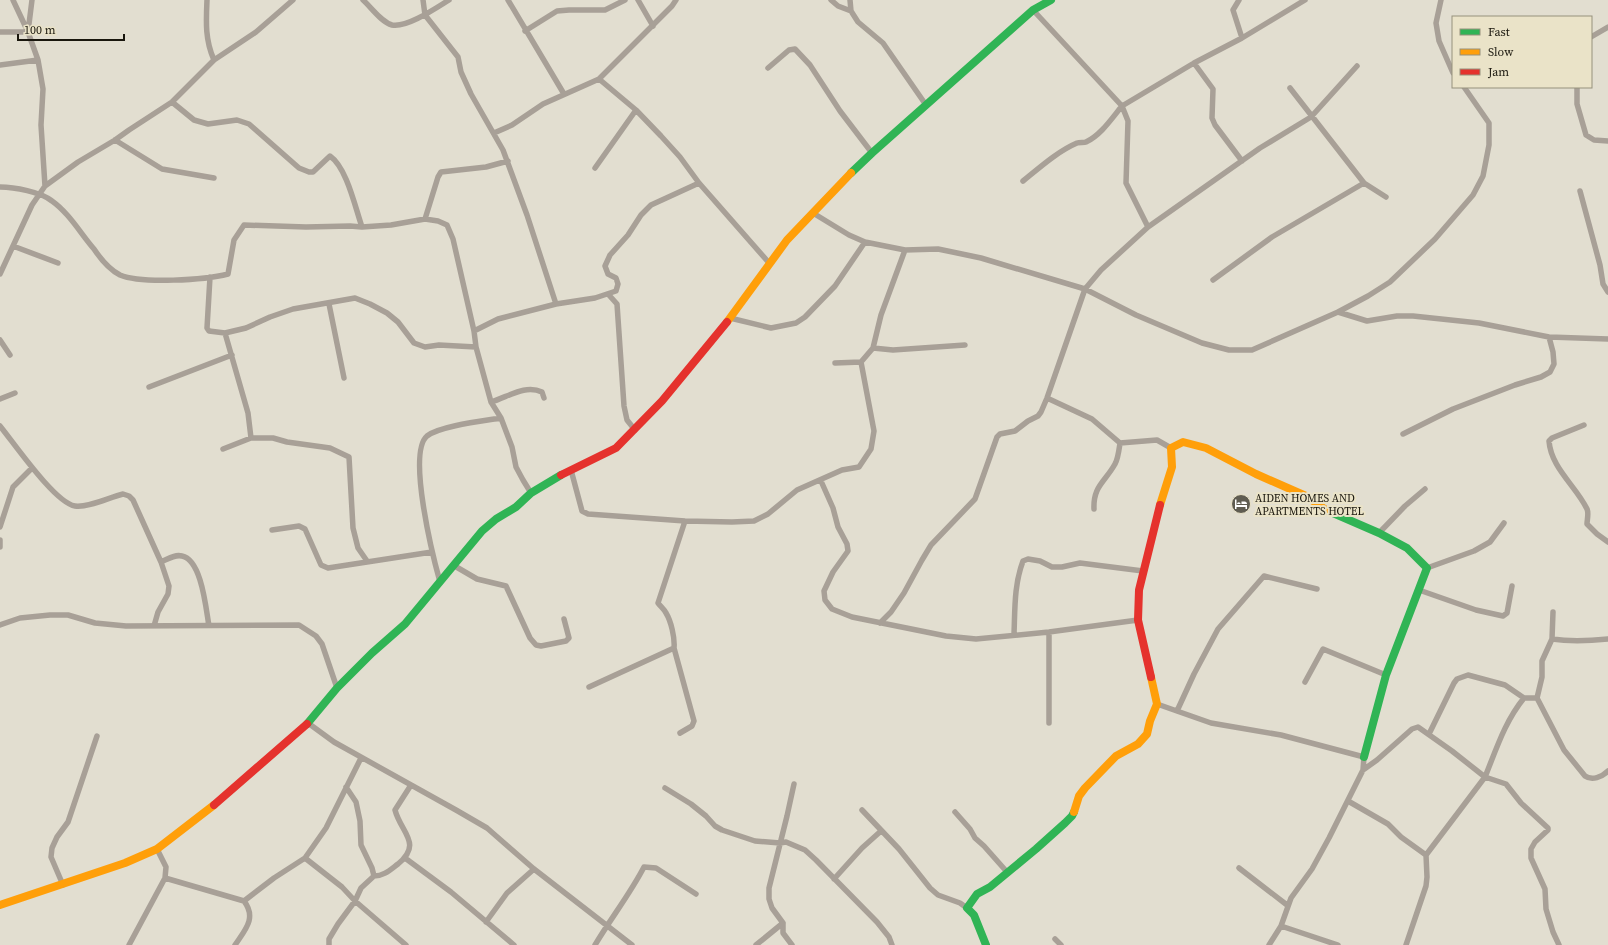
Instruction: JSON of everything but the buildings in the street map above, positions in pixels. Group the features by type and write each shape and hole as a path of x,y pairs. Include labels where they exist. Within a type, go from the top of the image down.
{"street":[{"path":"13,0 28,32 38,60 42,89 41,125 45,186"},
{"path":"28,32 32,0"},
{"path":"207,0 205,32 209,49 214,60"},
{"path":"0,274 32,205 45,186 78,162 115,140 172,102 214,60 256,32 293,0"},
{"path":"363,0 385,21 392,24 400,24 426,15 449,0"},
{"path":"423,0 426,15 458,57 462,72 472,94 508,161 556,304"},
{"path":"508,0 525,31 564,94"},
{"path":"525,31 557,11 606,10 625,0"},
{"path":"638,0 652,26"},
{"path":"494,133 512,125 542,104 599,79 672,6 676,0"},
{"path":"831,0 838,6 851,11"},
{"path":"850,0 851,11 858,22 883,43 926,105"},
{"path":"1239,0 1233,10 1242,38"},
{"path":"1023,181 1050,160 1079,142 1085,142 1101,130 1122,106 1194,63 1242,38 1305,0"},
{"path":"1441,0 1436,23 1439,41 1452,71"},
{"path":"0,905 125,863 157,849 214,806 308,723 337,688 372,653 405,624 482,531 496,519 516,507 531,493 570,470 616,448 635,430 730,318 787,240 872,153 1033,10 1048,1"},
{"path":"1033,10 1122,106 1128,121 1126,183 1148,226"},
{"path":"1592,37 1608,27"},
{"path":"0,32 28,32"},
{"path":"768,68 789,50 795,49 810,65 840,111 872,153"},
{"path":"0,65 38,60"},
{"path":"1194,63 1213,89 1212,118 1214,125 1242,161"},
{"path":"880,623 891,612 904,593 931,545 975,499 997,437 1000,434 1016,431 1028,421 1038,416 1041,412 1085,289 1101,270 1148,226 1242,161 1311,117 1357,66"},
{"path":"599,79 636,110 680,157 699,183 770,264"},
{"path":"1290,88 1311,117 1364,183 1386,197"},
{"path":"813,213 865,242 906,250 938,249 973,256 1085,289 1136,315 1202,343 1229,350 1252,350 1338,312 1390,282 1435,239 1473,195 1483,176 1489,145 1489,122 1465,88"},
{"path":"1577,88 1577,104 1586,135 1594,140 1608,142"},
{"path":"172,102 194,120 208,124 237,120 249,124 299,168 309,172 313,172 330,156 337,163 344,175 362,227"},
{"path":"595,168 636,110"},
{"path":"115,140 162,169 214,178"},
{"path":"425,219 438,177 441,172 486,167 508,161"},
{"path":"474,331 498,319 556,304 595,298 616,291 618,284 616,278 608,274 605,266 610,255 628,235 651,205 699,183"},
{"path":"1213,280 1272,237 1364,183"},
{"path":"0,187 9,187 40,195 52,200 101,259 118,274 130,278 168,280 228,274 234,240 244,225 362,227 391,225 425,219 438,221 447,225 453,239 474,331 476,347 491,402 501,418 512,447 516,467 522,480 531,493"},
{"path":"1580,191 1600,265 1603,284 1608,292"},
{"path":"730,318 771,328 796,322 805,317 834,286 865,242"},
{"path":"13,246 58,263"},
{"path":"835,363 861,362 873,348 882,315 906,250"},
{"path":"210,277 207,328 209,331 225,333 246,328 270,317 293,309 330,304 355,298 387,313 398,322 414,343 425,346 439,345 476,347"},
{"path":"608,294 617,304 624,406 627,420 635,430"},
{"path":"330,304 344,378"},
{"path":"1338,312 1367,321 1397,316 1413,316 1465,321 1549,337 1608,339"},
{"path":"225,333 248,413 251,438"},
{"path":"1403,434 1453,409 1515,385 1541,377 1550,372 1554,364 1553,352 1549,337"},
{"path":"0,340 10,355"},
{"path":"873,348 893,350 965,345"},
{"path":"149,387 232,355"},
{"path":"570,470 582,511 588,514 685,521 754,521 768,514 798,490 821,481 842,470 859,467 871,449 874,431 861,362"},
{"path":"491,402 519,391 535,388 542,392 544,398"},
{"path":"0,400 15,393"},
{"path":"1047,398 1092,419 1120,443 1157,440 1171,448"},
{"path":"440,582 432,552 420,474 420,455 422,444 427,436 448,428 501,418"},
{"path":"1584,425 1552,438 1549,441 1550,447 1561,472 1588,510 1587,524 1608,542"},
{"path":"0,426 32,468 56,494 68,504 82,506 123,494 133,500 144,521 169,586 168,594 158,612 154,626"},
{"path":"223,449 251,438 273,438 287,442 330,448 348,456 353,528 358,548 367,561"},
{"path":"1171,448 1183,442 1206,448 1256,474 1306,496 1322,508 1379,532 1407,548 1427,568"},
{"path":"1094,509 1094,495 1116,463 1120,443"},
{"path":"967,908 977,894 990,887 1036,849 1072,816 1079,796 1101,770 1116,756 1143,740 1147,734 1150,721 1157,704 1138,620 1139,590 1143,571 1149,555 1159,509 1172,467 1171,448"},
{"path":"0,526 13,487 32,468"},
{"path":"821,481 833,508 838,526 847,544 848,551 832,572 824,591 825,600 832,609 852,617 880,623 946,636 976,639 1014,634 1049,632 1138,620"},
{"path":"1379,532 1404,506 1426,489"},
{"path":"680,733 692,726 694,721 674,648 675,643 669,620 658,603 685,521"},
{"path":"1427,568 1474,551 1490,542 1504,523"},
{"path":"272,530 299,526 305,529 322,565 328,568 432,552"},
{"path":"0,540 0,547"},
{"path":"161,562 175,556 187,557 191,562 202,582 203,596 209,626"},
{"path":"1014,634 1015,594 1018,573 1023,560 1028,559 1052,567 1062,567 1080,563 1143,571"},
{"path":"453,565 477,579 506,586 530,638 536,645 541,646 566,641 569,638 564,619"},
{"path":"1269,945 1280,926 1287,905 1312,869 1363,770 1364,757 1386,675 1427,568"},
{"path":"1177,711 1194,674 1218,629 1264,576 1317,589"},
{"path":"1419,590 1476,610 1503,616 1507,613 1512,586"},
{"path":"1553,612 1552,639 1542,661 1542,677 1537,698 1564,750 1584,776 1594,778 1604,775 1608,771"},
{"path":"0,625 20,618 68,615 85,621 126,626 299,625 316,636 322,644 337,688"},
{"path":"1049,632 1049,723"},
{"path":"1552,639 1585,641 1608,639"},
{"path":"589,687 674,648"},
{"path":"1305,682 1324,649 1386,675"},
{"path":"1429,734 1454,683 1461,676 1468,675 1505,685 1524,698 1537,698"},
{"path":"1406,945 1426,886 1426,855 1485,777 1508,723 1524,698"},
{"path":"1157,704 1211,723 1281,735 1364,757"},
{"path":"308,723 334,742 361,758 487,828 534,869 632,945"},
{"path":"1363,770 1377,760 1412,729 1418,727 1485,777 1506,784 1521,803 1548,828 1548,830 1535,842 1531,849 1531,858 1545,889 1546,909 1553,932 1559,945"},
{"path":"63,885 51,857 52,848 57,837 68,822 97,736"},
{"path":"244,901 274,878 305,858 326,828 361,758"},
{"path":"792,945 783,933 783,923 772,908 769,899 769,888 794,784"},
{"path":"330,945 329,939 355,901 361,888 374,876 381,876 405,858 410,851 410,840 398,819 395,810 411,785"},
{"path":"346,787 356,802 360,821 361,845 372,868 374,876"},
{"path":"665,788 691,804 706,816 715,826 722,830 755,841 786,842 805,850 877,922 889,937 892,945"},
{"path":"1348,801 1388,824 1401,837 1426,855"},
{"path":"862,810 899,849 930,888 938,895 960,903 974,915 986,945"},
{"path":"955,812 970,829 975,838 1007,872"},
{"path":"834,879 862,848 881,831"},
{"path":"129,945 165,878 166,867 157,849"},
{"path":"305,858 342,887 355,901 406,945"},
{"path":"405,858 451,892 514,945"},
{"path":"595,945 632,890 644,867 656,868 696,894"},
{"path":"1239,868 1287,905"},
{"path":"486,922 507,893 534,869"},
{"path":"165,878 244,901 249,907 251,915 248,924 236,945"},
{"path":"756,945 783,923"},
{"path":"1280,926 1338,945"},
{"path":"1055,939 1061,945"}],"traffic: fast":[{"path":"851,173 1033,10 1051,0"},
{"path":"307,724 337,688 372,653 405,624 482,531 496,519 516,507 531,493 561,475"},
{"path":"1326,510 1379,533 1407,548 1427,568 1386,675 1364,757"},
{"path":"986,945 974,915 967,908 977,894 990,887 1036,849 1065,823 1074,812"}],"traffic: slow":[{"path":"727,322 787,240 851,173"},
{"path":"1160,505 1172,467 1171,448 1183,442 1206,448 1256,474 1306,496 1326,510"},
{"path":"1074,812 1079,796 1085,788 1116,756 1138,744 1147,734 1150,721 1157,704 1151,677"},
{"path":"0,905 125,863 157,849 214,805"}],"traffic: jam":[{"path":"561,475 616,448 662,401 727,322"},
{"path":"1151,677 1138,620 1139,590 1160,505"},
{"path":"214,805 307,724"}],"place":[{"name":"AIDEN HOMES AND APARTMENTS HOTEL","path":"1241,504"}]}
